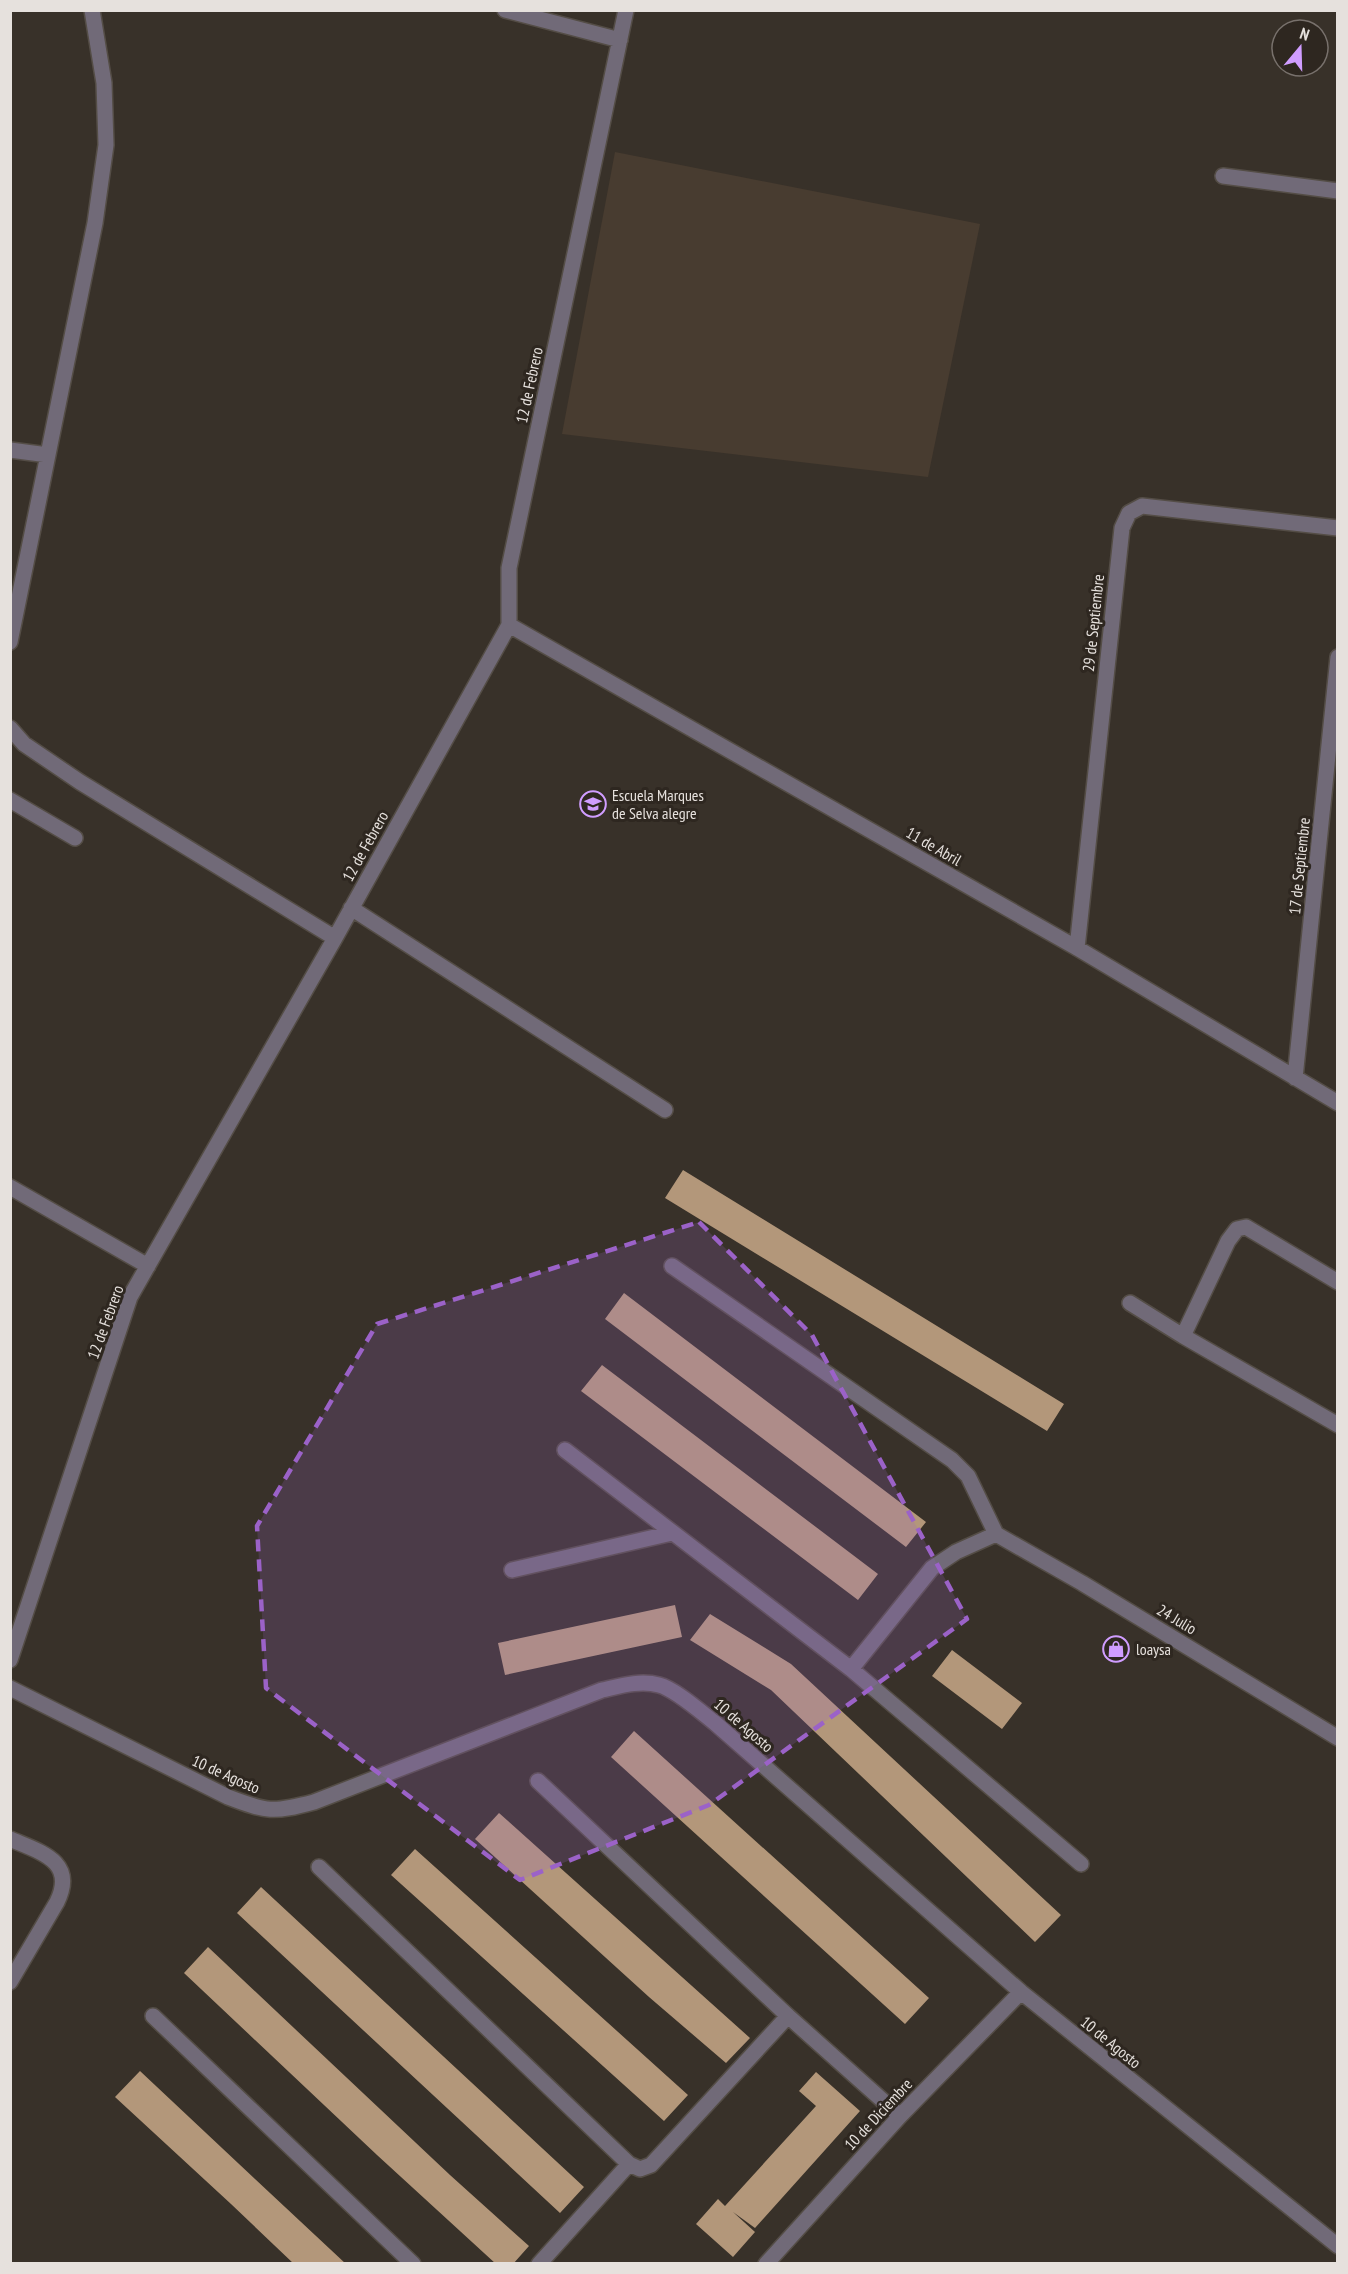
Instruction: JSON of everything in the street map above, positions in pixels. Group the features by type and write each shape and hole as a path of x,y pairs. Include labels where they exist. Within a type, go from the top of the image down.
{"street":[{"path":"10,642 95,223 106,145 104,83 92,10"},
{"path":"505,10 620,40"},
{"name":"12 de Febrero","path":"10,1660 130,1297 335,938 509,625 509,568 626,10"},
{"path":"1223,176 1338,192"},
{"path":"10,450 48,454"},
{"name":"29 de Septiembre","path":"1077,948 1122,528 1129,513 1143,506 1338,528"},
{"name":"11 de Abril","path":"509,625 1077,948 1338,1103"},
{"name":"17 de Septiembre","path":"1295,1078 1338,657"},
{"path":"10,728 24,744 80,782 335,938"},
{"path":"10,800 75,838"},
{"path":"351,908 665,1110"},
{"path":"10,1187 148,1266"},
{"path":"1183,1336 1228,1241 1237,1228 1246,1227 1338,1282"},
{"path":"672,1266 952,1460 968,1476 996,1534 956,1552 932,1568 851,1668"},
{"path":"1130,1303 1338,1425"},
{"path":"565,1450 851,1668 1081,1864"},
{"path":"512,1570 672,1533"},
{"name":"24 Julio","path":"996,1534 1082,1583 1338,1738"},
{"name":"10 de Agosto","path":"10,1688 228,1797 259,1809 282,1811 314,1802 602,1690 633,1684 660,1685 690,1703 715,1723 1021,1992 1338,2246"},
{"path":"538,1781 788,2016 900,2116"},
{"path":"10,1839 48,1855 61,1872 63,1882 62,1893 10,1982"},
{"path":"319,1867 629,2164 640,2169 651,2165 788,2016"},
{"name":"10 de Diciembre","path":"766,2264 900,2116 1021,1992"},
{"path":"153,2016 413,2264"},
{"path":"539,2264 629,2164"}],"highlighted area":[{"path":"699,1222 812,1335 967,1619 709,1805 520,1880 266,1688 257,1526 377,1324"}],"shaded area":[{"path":"615,152 980,224 928,477 562,434"}],"building":[{"path":"683,1170 1064,1404 1047,1431 665,1198"},
{"path":"624,1293 926,1522 906,1547 605,1319"},
{"path":"602,1365 878,1574 858,1600 581,1391"},
{"path":"675,1605 682,1637 505,1675 498,1643"},
{"path":"710,1614 791,1664 1061,1915 1035,1942 771,1690 690,1640"},
{"path":"952,1650 1022,1703 1002,1729 932,1676"},
{"path":"634,1731 929,1998 905,2024 611,1757"},
{"path":"499,1813 750,2038 726,2063 649,1997 475,1839"},
{"path":"415,1849 688,2095 664,2121 391,1875"},
{"path":"261,1887 584,2187 560,2213 237,1913"},
{"path":"208,1947 450,2175 529,2246 513,2264 496,2264 184,1973"},
{"path":"140,2071 346,2264 294,2264 115,2097"},
{"path":"816,2072 860,2111 755,2228 733,2212 755,2232 733,2257 696,2224 718,2199 725,2206 816,2106 799,2091"}],"place":[{"name":"Escuela Marques de Selva alegre","path":"593,804"},
{"name":"loaysa","path":"1116,1649"}]}
